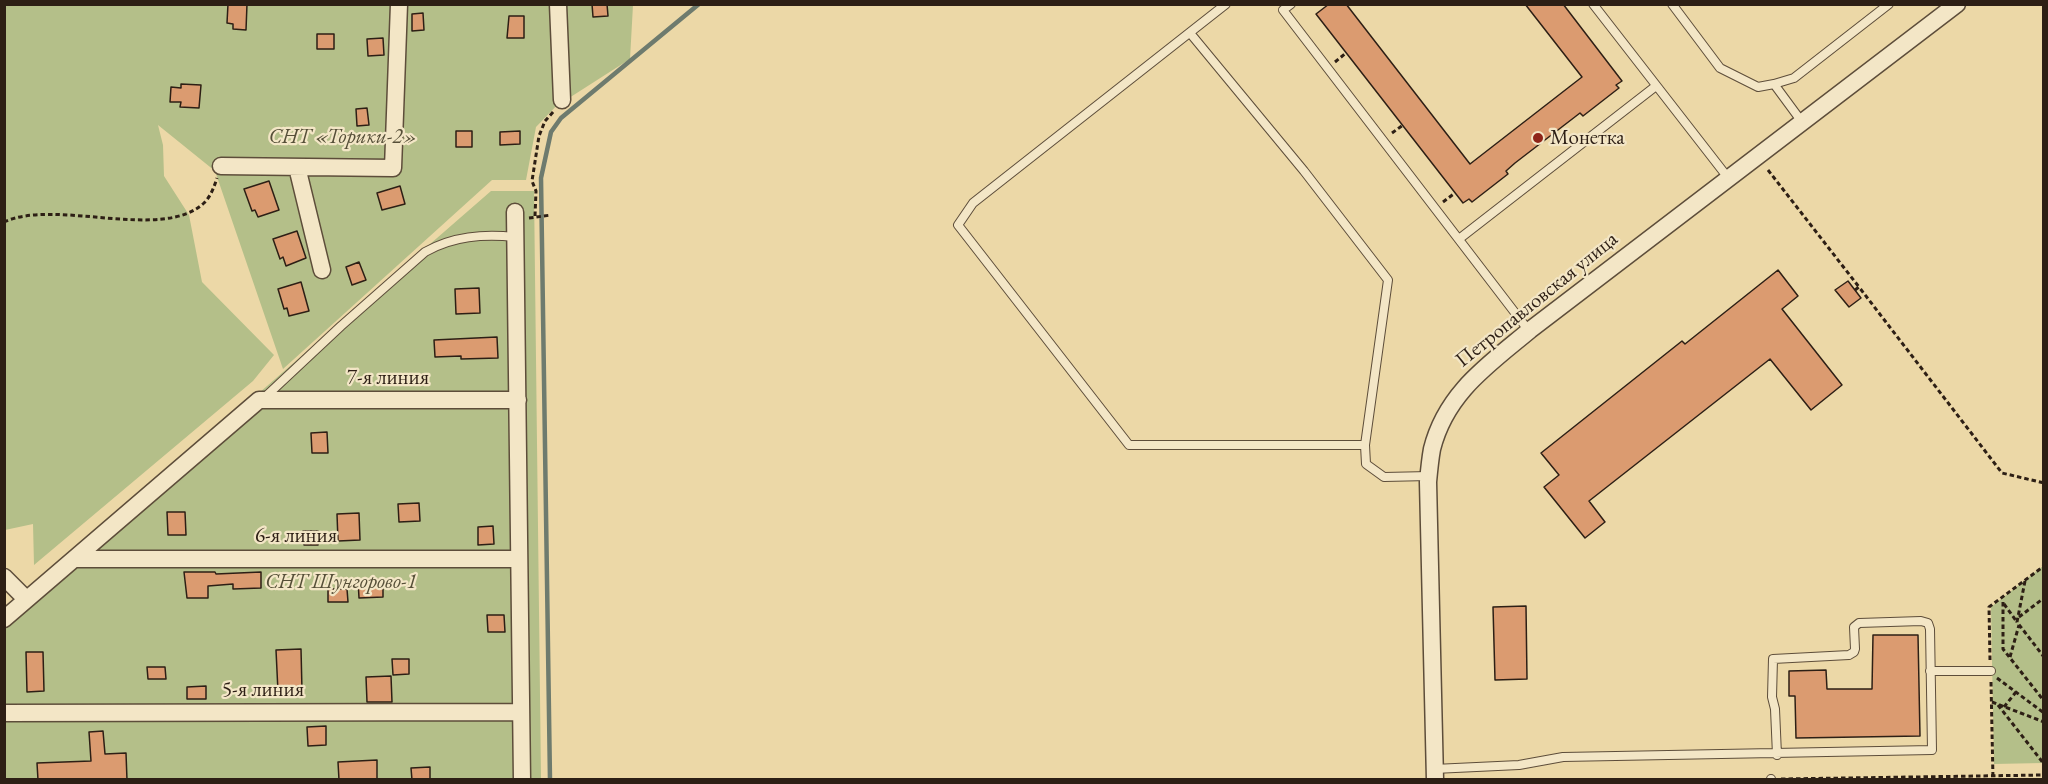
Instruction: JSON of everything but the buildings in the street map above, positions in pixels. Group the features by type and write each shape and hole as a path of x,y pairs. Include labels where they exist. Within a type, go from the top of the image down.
{"street":[{"path":"221,166 393,168 399,4"},
{"path":"558,4 562,105"},
{"name":"Петропавловская улица","path":"1434,774 1429,476 1432,448 1445,417 1460,392 1474,376 1529,331 1957,4"},
{"path":"297,167 321,270"},
{"path":"515,212 522,780"},
{"path":"4,619 260,400"},
{"name":"7-я линия","path":"260,400 518,400"},
{"name":"6-я линия","path":"74,559 519,559"},
{"path":"4,577 26,599"},
{"name":"5-я линия","path":"4,713 521,712"}],"lane":[{"path":"1227,4 972,204 958,225 1129,445 1365,445"},
{"path":"1291,4 1283,10 1529,331"},
{"path":"1593,4 1729,179"},
{"path":"1672,4 1720,68 1758,87 1794,78 1889,4"},
{"path":"1190,33 1304,171 1388,280 1365,445 1366,464 1384,477 1429,476"},
{"path":"1774,84 1802,122"},
{"path":"1459,240 1656,86"},
{"path":"260,400 425,252 440,243 456,239 494,235 515,237"},
{"path":"1434,774 1519,765 1563,757 1777,755 1932,750 1930,629 1928,623 1921,621 1859,622 1854,627 1855,649 1849,655 1773,659 1772,697 1775,709 1777,755"},
{"path":"1930,671 1991,672"}],"path":[{"path":"1334,63 1346,53"},
{"path":"551,215 535,216 536,191 532,181 539,136 545,121 562,105"},
{"path":"1390,135 1402,125"},
{"path":"4,222 36,214 143,220 170,218 203,204 212,194 221,166"},
{"path":"1768,170 2002,473 2043,483"},
{"path":"1443,202 1455,193"},
{"path":"2010,657 2025,580"},
{"path":"2018,622 2043,598"},
{"path":"2043,657 2001,601 2003,649 2043,701"},
{"path":"1991,672 2043,713"},
{"path":"2004,706 2016,692"},
{"path":"1991,702 2043,722"},
{"path":"1998,705 2043,764"},
{"path":"1772,779 1927,779 2043,775"}],"green space":[{"name":"СНТ «Торики-2»","path":"5,5 633,5 630,59 569,98 562,100 536,127 526,180 492,180 283,369 215,171 158,125 163,145 164,176 189,215 202,282 274,355 253,381 34,565 33,524 5,530"},
{"name":"СНТ Шунгорово-1","path":"491,191 534,191 541,779 5,779 4,615"},
{"path":"2043,566 2043,763 1994,764 1991,607"}],"waterway":[{"path":"550,780 541,178 551,132 561,118 699,4"}],"place":[{"name":"Монетка","path":"1538,138"}]}
